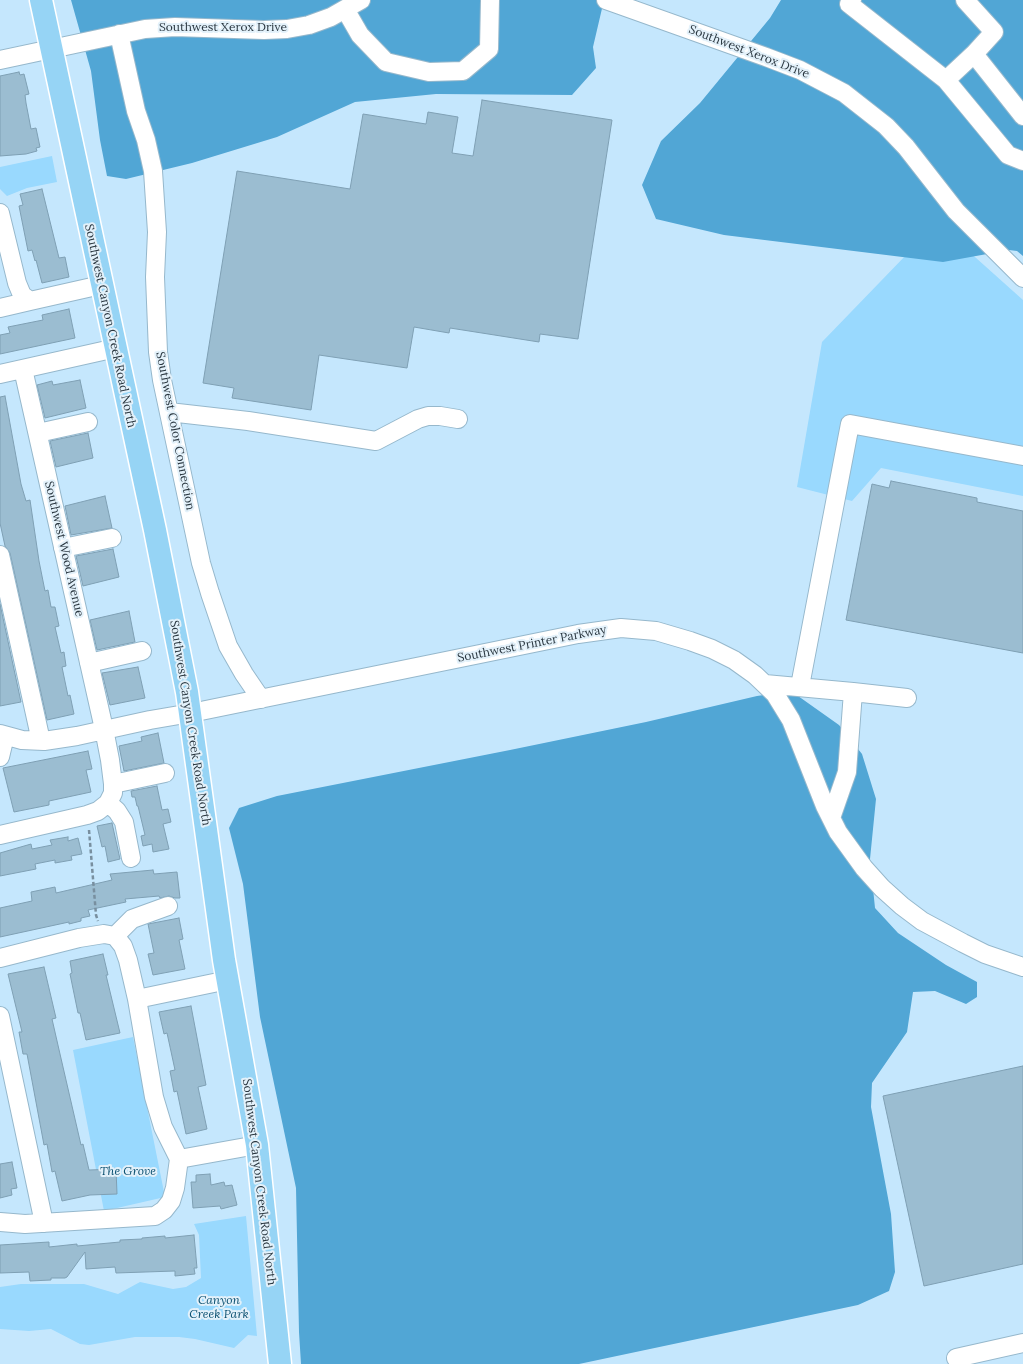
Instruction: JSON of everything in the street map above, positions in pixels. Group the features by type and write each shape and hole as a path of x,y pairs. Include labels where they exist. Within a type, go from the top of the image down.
{"main road":[{"name":"Southwest Canyon Creek Road North","path":"41,0 174,621 190,713 228,980 257,1145 280,1364"}],"street":[{"name":"Southwest Xerox Drive","path":"0,60 145,29 175,27 287,29 331,17 360,0"},
{"path":"345,9 360,34 386,62 429,72 464,71 489,49 490,0"},
{"name":"Southwest Xerox Drive","path":"606,0 766,56 800,70 844,94 886,126 906,147 956,211 1023,278"},
{"path":"852,0 849,4 946,80 1008,155 1023,161"},
{"path":"946,80 994,32 966,0"},
{"name":"Southwest Color Connection","path":"120,34 136,110 153,170 157,232 155,277 158,352 169,412 202,564 212,601 228,646 260,699"},
{"path":"976,52 974,54 1023,116"},
{"path":"0,213 17,283 22,295 30,301"},
{"path":"0,308 101,285"},
{"path":"0,374 116,348"},
{"name":"Southwest Wood Avenue","path":"23,369 104,729 113,784"},
{"path":"169,412 248,421 376,441 428,416 458,419"},
{"path":"38,432 88,422"},
{"path":"800,686 850,424 1023,456"},
{"path":"62,548 112,538"},
{"path":"0,555 41,741"},
{"name":"Southwest Printer Parkway","path":"3,735 41,741 77,736 594,631 621,628 656,631 712,649 734,660 775,694 790,720 831,818 846,845 882,888 922,921 984,953 1023,967"},
{"path":"89,663 142,652"},
{"path":"765,684 907,698"},
{"path":"831,818 847,772 853,692"},
{"path":"0,757 3,735"},
{"path":"0,835 98,811 108,803 113,793 113,784 166,773"},
{"path":"108,803 117,811 124,822 131,858"},
{"path":"0,958 79,938 109,935 132,919 168,906"},
{"path":"0,1222 14,1224 44,1223 155,1216 164,1210 171,1201 175,1188 179,1158 163,1127 154,1097 137,999 123,946 109,935"},
{"path":"137,999 228,980"},
{"path":"0,1016 44,1223"},
{"path":"179,1158 257,1145"},
{"path":"956,1358 1023,1343"}],"path":[{"path":"87,815 96,915 109,935"}],"green space":[{"path":"52,156 57,182 27,188 7,196 0,189 0,167"},
{"path":"937,223 1023,300 1023,496 881,468 852,501 797,487 822,342"},
{"name":"The Grove","path":"133,1037 165,1197 104,1211 73,1050"},
{"name":"Canyon Creek Park","path":"246,1216 257,1336 248,1335 234,1348 179,1337 135,1337 89,1345 80,1344 51,1329 29,1331 0,1329 0,1287 21,1284 84,1284 118,1294 140,1282 173,1289 186,1287 201,1278 199,1235 194,1224"}],"shaded area":[{"path":"71,0 604,0 593,47 596,68 572,95 436,94 355,102 277,137 192,163 126,179 107,176 91,71"},
{"path":"781,0 1023,0 1023,256 1017,251 1009,250 943,262 724,235 656,219 642,185 661,141 700,103 770,18"},
{"path":"791,691 839,725 862,754 876,799 870,859 875,908 898,933 946,965 977,982 977,997 966,1004 935,991 913,992 907,1032 872,1083 871,1107 891,1214 895,1272 889,1291 858,1305 579,1364 301,1364 296,1188 260,1017 243,884 229,828 239,808 277,796 646,722 757,696"}],"building":[{"path":"19,72 20,75 24,74 29,94 25,95 31,129 36,128 40,147 36,148 37,151 26,154 0,156 0,76"},
{"path":"482,100 612,120 578,339 540,334 539,342 450,328 449,333 414,327 407,368 319,355 311,410 232,398 234,388 203,383 237,171 350,189 363,114 426,124 428,112 458,117 452,153 473,156"},
{"path":"42,189 59,258 65,257 69,277 42,283 32,250 28,251 19,206 23,205 20,194"},
{"path":"69,309 75,338 0,354 0,335 10,333 8,327 43,320 42,315"},
{"path":"80,380 86,408 45,418 37,385 52,381 53,385"},
{"path":"5,396 21,484 26,501 30,500 45,591 48,590 51,607 55,607 59,626 55,627 61,653 64,652 66,666 62,667 74,714 47,720 10,553 5,546 0,523 0,397"},
{"path":"88,433 93,458 56,467 50,441"},
{"path":"891,481 977,498 977,502 1023,511 1023,653 846,620 872,484 889,488"},
{"path":"105,496 112,528 71,535 65,506"},
{"path":"113,549 119,577 83,586 76,556"},
{"path":"0,604 21,702 0,706"},
{"path":"129,611 135,642 97,650 90,620"},
{"path":"138,667 145,698 110,705 102,673"},
{"path":"158,733 164,763 124,771 119,746 142,741 141,737"},
{"path":"88,751 92,769 86,770 91,792 49,801 49,805 14,812 3,768"},
{"path":"157,786 162,810 168,809 171,822 163,824 169,849 153,852 152,844 143,846 141,836 145,835 138,806 135,797 132,797 131,791"},
{"path":"112,823 120,859 108,862 105,846 102,847 97,826"},
{"path":"68,837 68,841 78,838 82,854 71,856 72,860 55,863 55,860 35,864 36,869 0,876 0,853 31,844 32,849 52,845 50,840"},
{"path":"153,870 154,874 177,872 180,898 169,896 160,898 159,896 125,899 126,902 88,910 90,916 81,918 81,921 0,937 0,908 32,901 31,892 55,887 56,893 112,880 110,874"},
{"path":"179,918 183,939 179,940 185,969 153,975 148,954 154,953 148,924"},
{"path":"103,954 120,1033 86,1040 70,974 72,973 70,961"},
{"path":"44,967 56,1018 52,1019 81,1145 83,1144 89,1170 116,1169 117,1194 90,1195 62,1201 55,1171 52,1172 47,1144 44,1145 27,1054 23,1054 19,1032 22,1032 8,974"},
{"path":"191,1006 206,1085 198,1087 207,1129 186,1134 177,1091 174,1092 170,1071 175,1070 167,1033 164,1034 159,1012"},
{"path":"1023,1066 1023,1264 924,1286 883,1096"},
{"path":"12,1162 17,1188 11,1189 12,1195 0,1198 0,1164"},
{"path":"210,1174 211,1185 224,1182 225,1186 232,1185 237,1205 221,1209 220,1206 193,1208 191,1182 196,1182 196,1175"},
{"path":"194,1235 197,1268 194,1268 195,1274 175,1276 175,1271 116,1273 115,1267 86,1269 85,1252 65,1278 30,1281 29,1272 0,1273 0,1245 49,1242 49,1247 77,1244 77,1246 120,1242 120,1240"}]}
